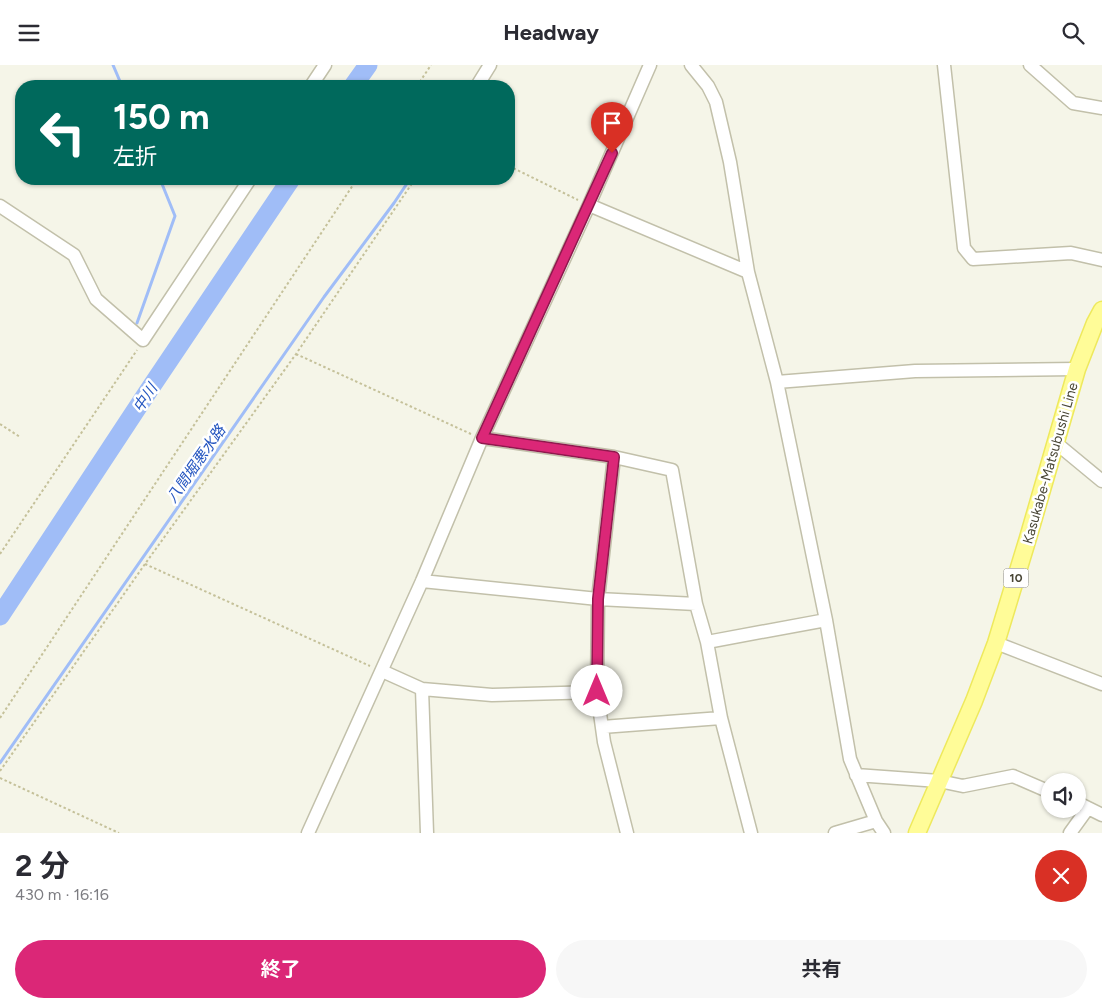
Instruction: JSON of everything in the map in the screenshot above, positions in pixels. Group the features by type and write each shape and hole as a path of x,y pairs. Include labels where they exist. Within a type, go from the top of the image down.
{"main road":[{"name":"Kasukabe-Matsubushi Line","path":"917,833 974,701 996,643 1077,369 1101,316"}],"street":[{"path":"315,80 326,65"},
{"path":"480,80 490,65"},
{"path":"308,833 422,581 482,438 589,205 650,65"},
{"path":"691,65 708,86 716,102 730,162 748,272 777,382 826,620 850,759 876,821 884,833"},
{"path":"944,65 964,248 973,259 1071,253 1102,260"},
{"path":"1030,65 1073,103 1102,108"},
{"path":"0,206 74,255 96,299 143,340 246,185"},
{"path":"589,205 748,272"},
{"path":"777,382 915,371 1077,369"},
{"path":"482,438 614,457 672,470 696,604 707,642 721,718 750,833"},
{"path":"1056,443 1102,481"},
{"path":"614,457 598,599 597,691 604,742 627,833"},
{"path":"422,581 598,599 696,604"},
{"path":"707,642 826,620"},
{"path":"996,643 1102,684"},
{"path":"382,671 422,689 492,695 597,691"},
{"path":"422,689 427,833"},
{"path":"602,727 721,718"},
{"path":"856,775 939,781 963,786 1013,776 1041,788"},
{"path":"1086,807 1102,815"},
{"path":"1070,833 1077,818"},
{"path":"835,833 876,821"}],"path":[{"path":"421,80 431,65"},
{"path":"515,169 589,205"},
{"path":"0,718 352,185"},
{"path":"0,771 145,564 296,355 411,185"},
{"path":"0,554 143,340"},
{"path":"296,355 482,438"},
{"path":"0,424 20,437"},
{"path":"145,564 382,671"},
{"path":"0,778 119,833"}],"waterway":[{"path":"113,65 119,80"},
{"name":"中川","path":"357,80 368,65"},
{"path":"137,323 175,216 162,185"},
{"name":"中川","path":"0,616 287,185"},
{"name":"八間堀悪水路","path":"0,763 324,297 406,185"}],"route":[{"path":"597,691 598,599 614,457 482,438 612,153"}]}
